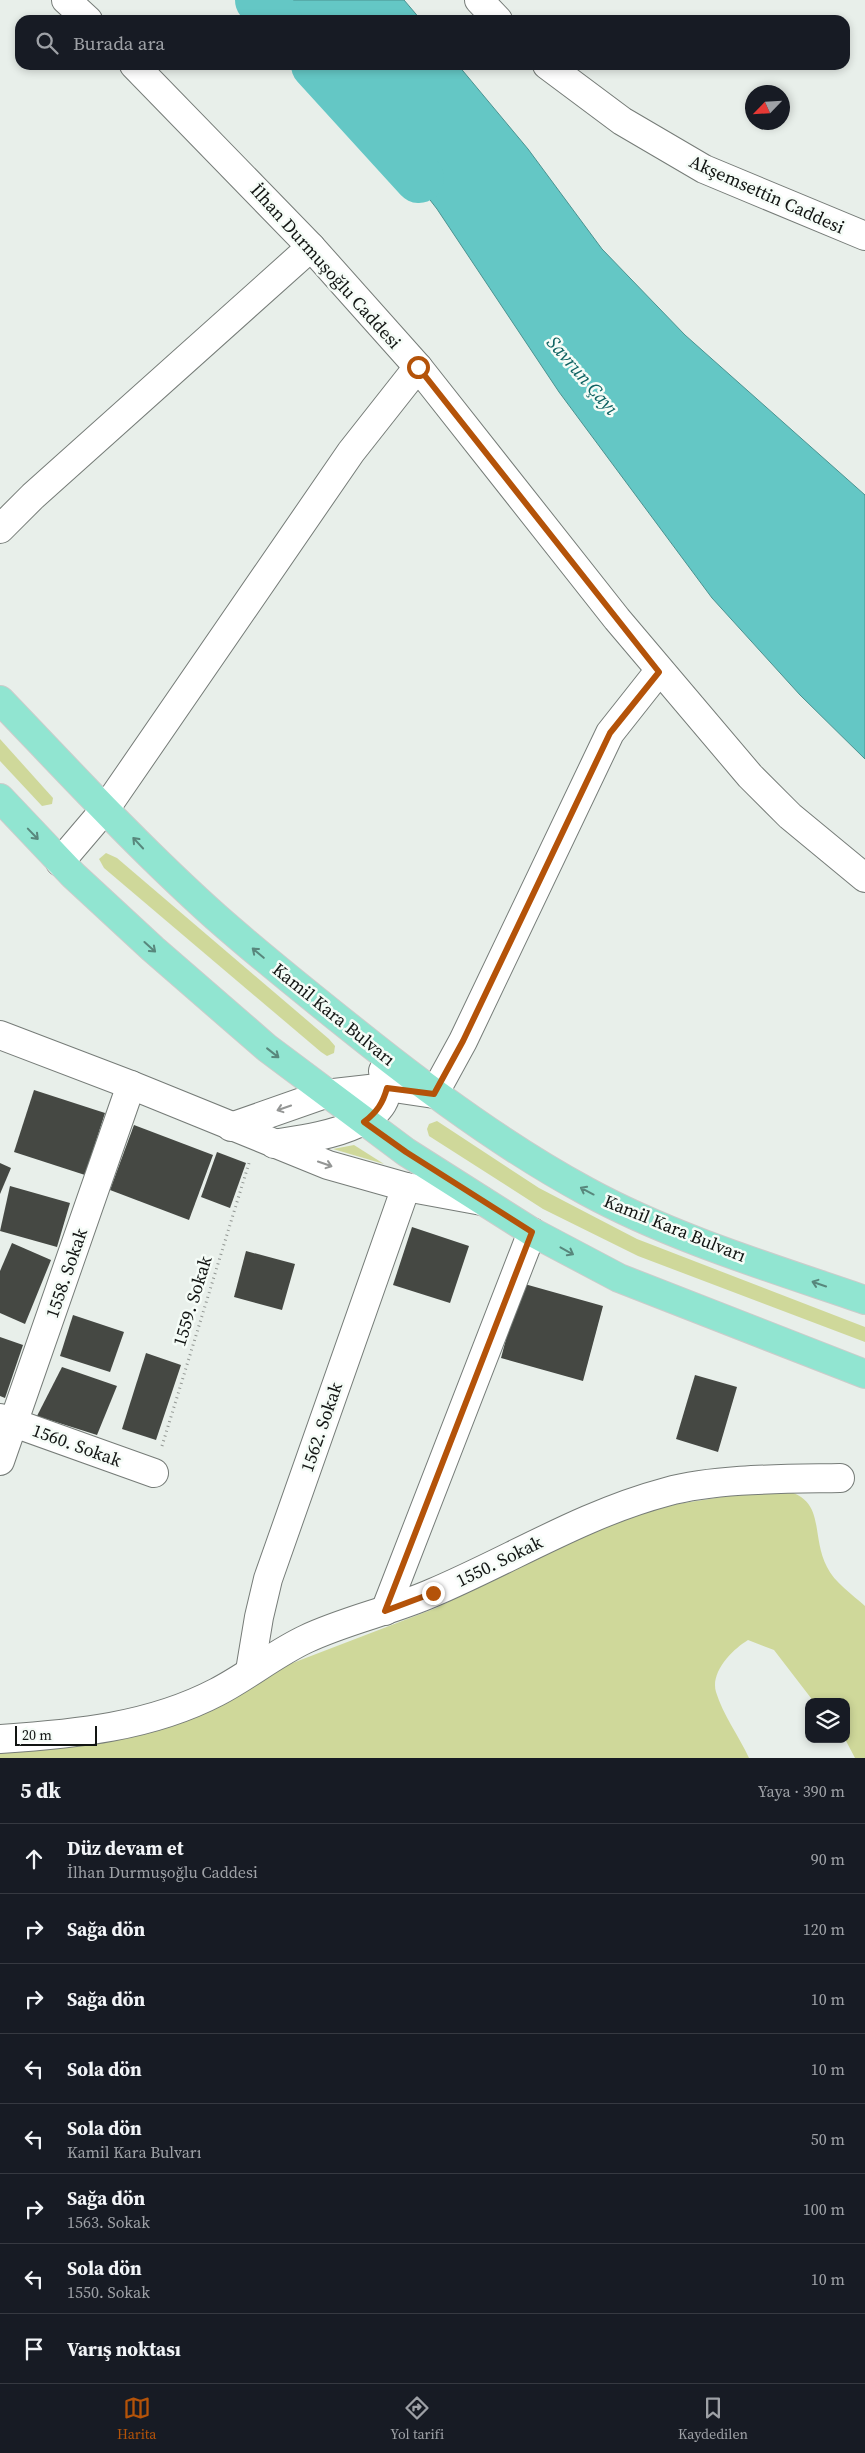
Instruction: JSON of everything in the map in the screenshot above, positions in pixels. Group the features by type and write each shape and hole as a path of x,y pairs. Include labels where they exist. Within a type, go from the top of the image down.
{"main road":[{"name":"Kamil Kara Bulvarı","path":"0,700 152,857 215,916 360,1036 434,1094 538,1163 626,1211 682,1234 865,1300"},
{"path":"0,798 60,862 160,956 267,1048 364,1122 482,1201 532,1232 619,1278 865,1374"}],"street":[{"path":"66,0 82,15"},
{"path":"479,0 493,15"},
{"name":"İlhan Durmuşoğlu Caddesi","path":"139,70 311,247 418,367 659,672 750,776 790,816 865,878"},
{"name":"Akşemsettin Caddesi","path":"554,70 622,121 704,169 865,236"},
{"path":"0,529 33,496 311,247"},
{"path":"60,862 106,808 351,452 418,367"},
{"path":"231,1126 325,1094 387,1088 434,1094 463,1041 610,733 659,672"},
{"path":"0,1036 132,1085 328,1166 406,1187 482,1201"},
{"path":"266,1141 314,1137 364,1122 375,1114 383,1102 387,1088 384,1073 360,1036"},
{"name":"1558. Sokak","path":"0,1461 7,1420 132,1085"},
{"name":"1562. Sokak","path":"250,1671 259,1617 268,1579 406,1187"},
{"path":"385,1611 532,1232"},
{"name":"1560. Sokak","path":"7,1420 154,1473"},
{"name":"1550. Sokak","path":"0,1739 72,1734 151,1717 218,1691 306,1639 448,1586 597,1515 668,1491 779,1479 840,1478"}],"path":[{"name":"1559. Sokak","path":"154,1473 266,1141"}],"green space":[{"path":"0,739 53,798 52,804 42,806 0,761"},
{"path":"106,853 117,858 329,1039 335,1046 334,1053 327,1056 321,1052 104,868 99,859"},
{"path":"437,1121 539,1188 637,1239 865,1327 865,1342 638,1256 543,1209 429,1136 427,1129 429,1124"},
{"path":"354,1145 384,1164 333,1149"},
{"path":"774,1489 791,1492 803,1498 810,1507 822,1554 830,1573 865,1606 865,1758 855,1758 847,1743 850,1743 850,1698 811,1698 774,1650 748,1640 724,1662 716,1677 715,1684 723,1709 749,1758 0,1758 0,1752 277,1669 436,1608 549,1551 622,1519 677,1504"}],"water":[{"path":"275,0 404,0 417,15 288,15"},
{"path":"330,70 462,70 528,149 602,249 685,335 865,495 865,759 800,695 712,598 559,392 437,209"}],"building":[{"path":"34,1090 105,1113 85,1175 14,1152"},
{"path":"134,1125 213,1155 189,1220 110,1190"},
{"path":"217,1152 246,1163 230,1208 201,1197"},
{"path":"0,1163 11,1168 0,1194"},
{"path":"10,1186 70,1203 57,1247 0,1231"},
{"path":"412,1227 469,1246 450,1303 393,1285"},
{"path":"12,1243 51,1260 25,1324 0,1313 0,1271"},
{"path":"246,1251 295,1264 282,1310 234,1297"},
{"path":"521,1283 603,1306 583,1381 501,1358"},
{"path":"73,1315 124,1332 110,1372 60,1356"},
{"path":"0,1337 23,1345 5,1398 0,1396"},
{"path":"146,1353 181,1365 156,1440 122,1429"},
{"path":"62,1367 117,1386 97,1435 37,1416"},
{"path":"695,1375 737,1387 718,1452 676,1439"}],"waterway":[{"name":"Savrun Çayı","path":"260,0 273,15"},
{"name":"Savrun Çayı","path":"321,70 419,178"}],"route":[{"path":"418,367 659,672 610,733 463,1041 434,1094 387,1088 383,1102 375,1114 364,1122 406,1152 532,1232 385,1611 433,1593"}]}
